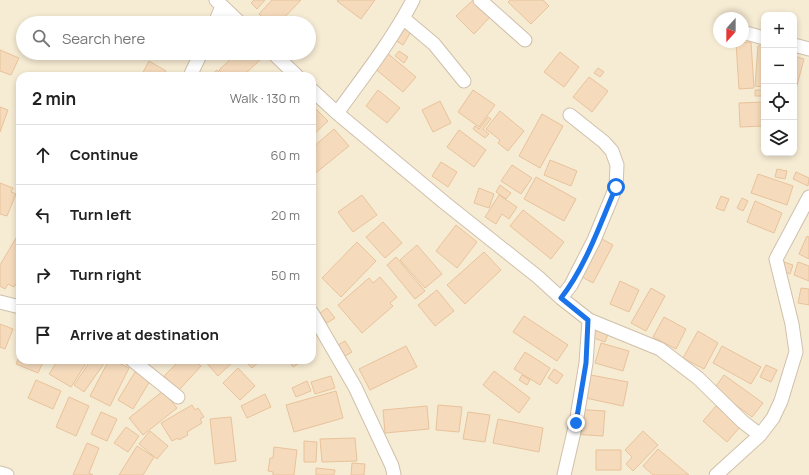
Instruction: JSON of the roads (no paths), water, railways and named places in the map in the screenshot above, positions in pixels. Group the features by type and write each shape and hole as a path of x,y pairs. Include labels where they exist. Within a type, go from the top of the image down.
{"street":[{"path":"337,113 374,63 413,0"},
{"path":"480,0 525,40"},
{"path":"216,16 219,3 233,16"},
{"path":"403,18 434,44 464,81"},
{"path":"749,35 761,37"},
{"path":"797,46 809,49"},
{"path":"192,72 198,60"},
{"path":"280,60 293,72"},
{"path":"316,94 445,203 538,277 588,320 660,349 698,378 743,422 760,435"},
{"path":"561,298 571,285 594,240 616,187 617,165 612,151 604,142 570,115"},
{"path":"716,475 760,435 773,418 781,401 796,352 792,324 776,259 809,197"},
{"path":"0,302 16,306"},
{"path":"316,320 355,387 392,466 394,475"},
{"path":"564,475 576,423 586,363 588,320"},
{"path":"137,364 178,396"},
{"path":"0,473 6,475"}]}
